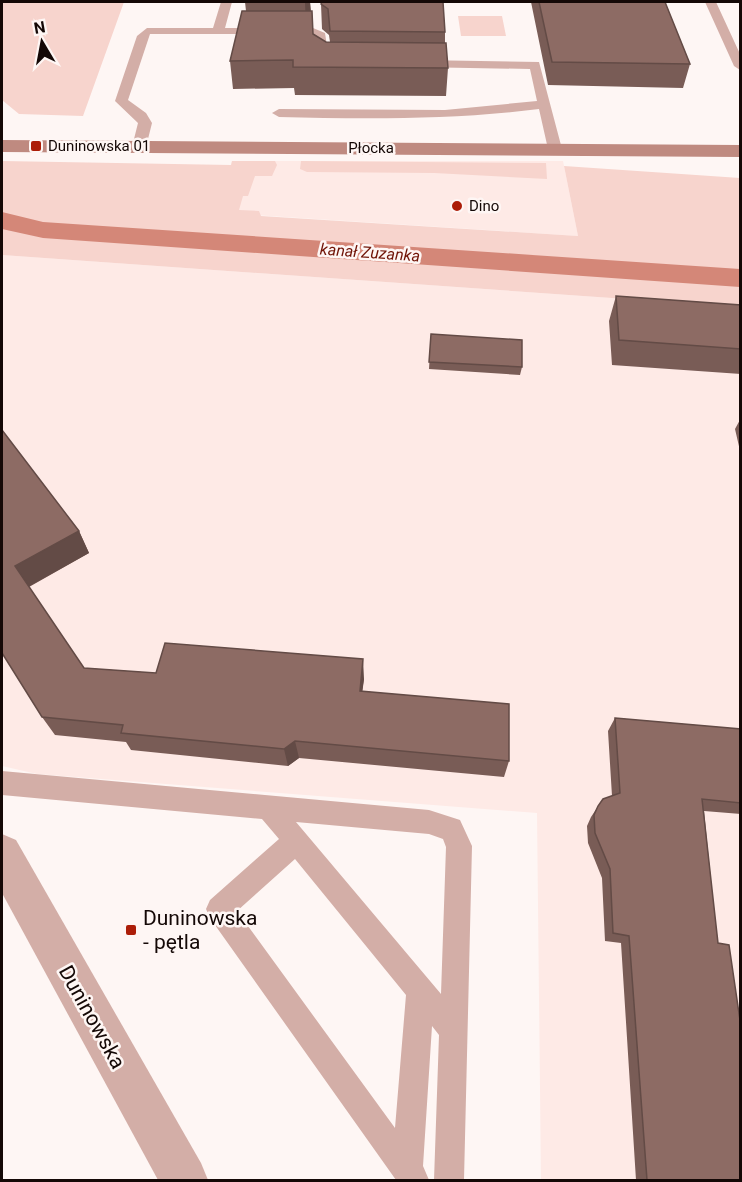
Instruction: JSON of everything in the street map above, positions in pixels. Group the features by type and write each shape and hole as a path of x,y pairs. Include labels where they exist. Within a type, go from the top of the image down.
{"street":[{"name":"Płocka","path":"2,146 741,151"},
{"name":"Duninowska","path":"2,854 184,1180"}],"lane":[{"path":"218,31 226,2"},
{"path":"710,2 741,66"},
{"path":"139,147 145,123 141,116 121,101 143,34 151,30 218,31 314,27 321,35 323,61 343,63"},
{"path":"723,30 741,30"},
{"path":"410,64 535,65 555,149"},
{"path":"279,113 412,115 503,110 544,104"},
{"path":"2,783 429,822 451,829 459,846 449,1180"},
{"path":"267,806 453,1030"},
{"path":"296,841 219,909 411,1175"},
{"path":"411,1175 420,991"}],"shaded area":[{"path":"2,2 124,2 83,116 19,114 2,100"},
{"path":"458,16 502,16 506,36 461,36"},
{"path":"2,161 231,165 232,161 275,161 277,165 272,176 255,176 248,196 243,196 239,210 259,211 261,216 578,236 564,166 740,178 740,307 2,255"},
{"path":"232,161 563,161 578,236 224,213"},
{"path":"301,161 546,163 547,179 434,173 307,172 300,169"},
{"path":"2,255 740,307 740,1180 541,1180 537,813 37,774 2,766"}],"building":[{"path":"322,2 443,2 445,32 330,31 328,9 321,4"},
{"path":"539,2 665,2 690,64 552,62"},
{"path":"242,11 312,11 313,34 326,42 446,43 448,68 293,67 293,60 230,61"},
{"path":"616,296 741,305 741,349 619,340"},
{"path":"431,334 522,340 522,367 429,362"},
{"path":"2,430 79,531 15,566 84,668 156,673 165,643 363,659 360,691 509,704 509,761 295,741 284,749 121,733 123,725 42,717 2,653"},
{"path":"615,718 741,729 741,803 702,799 718,943 729,945 741,1027 741,1180 647,1180 629,936 613,933 610,869 595,833 594,815 598,806 603,799 620,793"}],"waterway":[{"name":"kanał Zuzanka","path":"2,220 14,225 43,230 740,278"}],"place":[{"name":"Duninowska 01","path":"36,146"},
{"name":"Dino","path":"457,206"},
{"name":"Duninowska - pętla","path":"131,930"}]}
